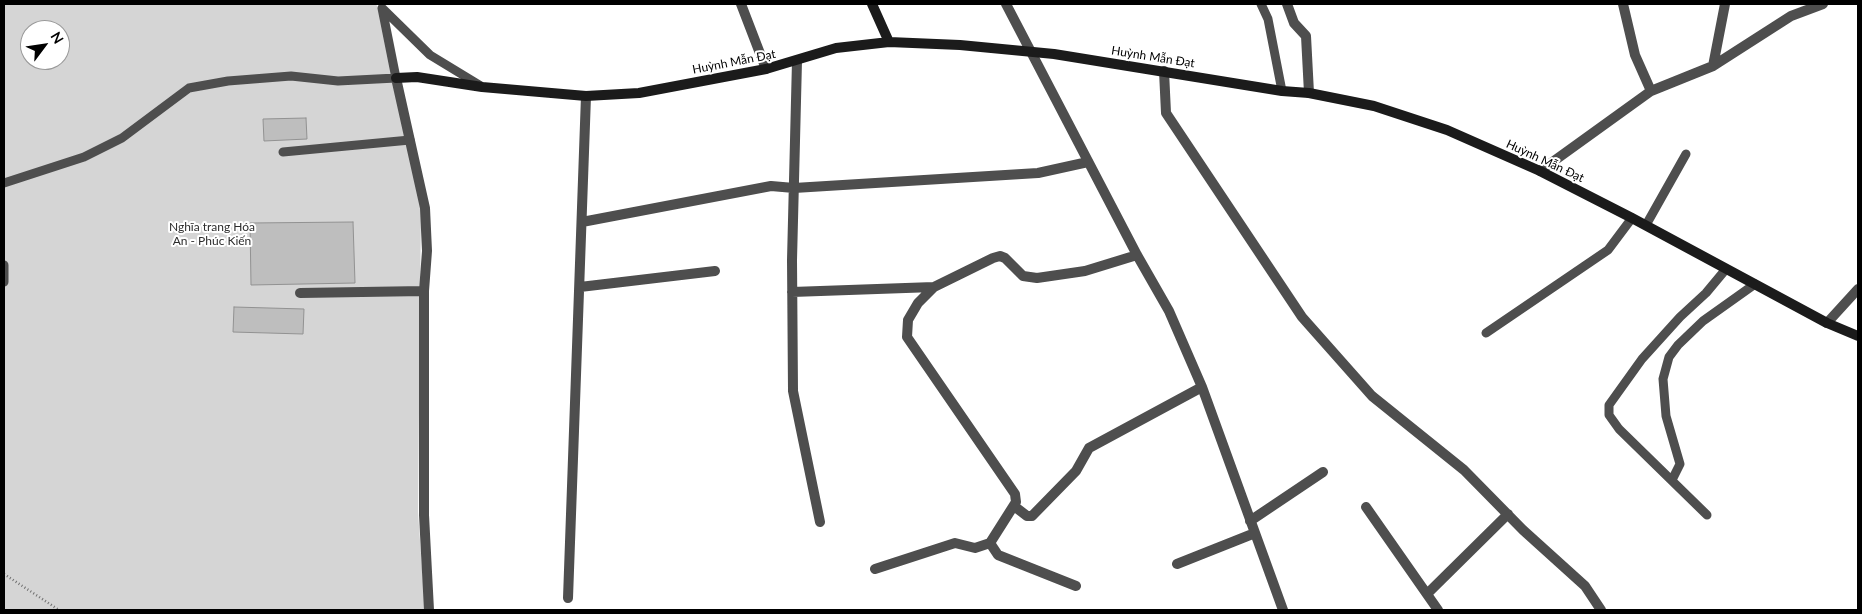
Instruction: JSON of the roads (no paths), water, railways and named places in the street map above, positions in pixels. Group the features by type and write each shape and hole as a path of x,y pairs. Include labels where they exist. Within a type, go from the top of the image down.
{"main road":[{"path":"872,4 889,42"},
{"name":"Huỳnh Mẫn Đạt","path":"396,78 417,77 482,87 586,96 639,93 766,70 836,48 889,42 960,45 1054,54 1282,91 1309,93 1374,106 1447,130 1540,171 1646,225 1827,323 1858,336"}],"street":[{"path":"741,4 766,70"},
{"path":"1006,4 1137,255 1169,310 1202,388 1283,610"},
{"path":"1287,4 1294,23 1306,36 1309,93"},
{"path":"1623,4 1635,55 1651,91"},
{"path":"1713,66 1725,4"},
{"path":"1540,171 1651,91 1713,66 1792,16 1822,4"},
{"path":"797,61 792,292 794,391 820,522"},
{"path":"1164,72 1166,113 1302,317 1372,396 1464,470 1585,586 1601,610"},
{"path":"396,78 426,208 424,515 429,610"},
{"path":"568,598 586,96"},
{"path":"582,222 770,186 794,188 1038,173 1088,162"},
{"path":"792,292 934,287 1000,256 1024,276 1037,278 1085,271 1137,255"},
{"path":"580,287 714,271"},
{"path":"875,569 955,543 975,548 990,543 1016,502 1015,494 907,337 911,314 934,287"},
{"path":"1827,323 1858,289"},
{"path":"300,294 424,291"},
{"path":"1014,506 1027,516 1032,516 1076,471 1089,448 1202,388"},
{"path":"1250,521 1323,472"},
{"path":"1366,507 1428,593 1438,610"},
{"path":"1428,593 1508,514"},
{"path":"1177,564 1255,532"},
{"path":"990,543 998,555 1076,586"}],"lane":[{"path":"1261,4 1268,19 1282,91"},
{"path":"4,183 84,157 122,138 189,88 291,76 338,81 396,78 381,6"},
{"path":"381,6 430,55 482,87"},
{"path":"283,152 410,140"},
{"path":"1646,225 1686,154"},
{"path":"1486,333 1608,250 1632,218"},
{"path":"4,265 4,282"},
{"path":"1707,515 1618,429 1609,415 1609,405 1642,359 1706,293 1726,269"},
{"path":"1672,480 1680,464 1666,416 1663,379 1669,356 1678,344 1703,321 1755,284"}],"park label":[{"name":"Nghĩa trang Hóa An - Phúc Kiến","path":"212,234"}]}
